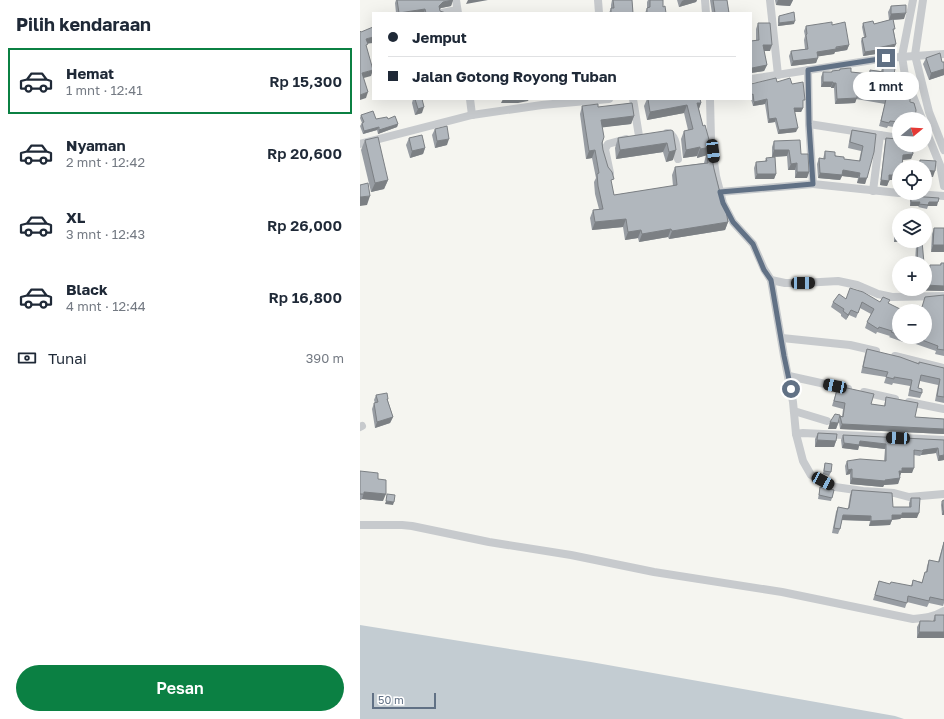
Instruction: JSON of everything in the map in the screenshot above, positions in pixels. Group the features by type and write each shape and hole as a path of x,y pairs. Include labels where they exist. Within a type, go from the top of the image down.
{"street":[{"path":"456,0 458,12"},
{"path":"598,0 599,12"},
{"path":"705,0 706,12"},
{"path":"770,0 778,75"},
{"path":"913,0 902,56 905,76 919,112"},
{"path":"923,0 915,55 929,112 944,150"},
{"path":"752,79 902,56 944,54"},
{"path":"808,70 809,124 813,184"},
{"path":"470,100 472,114"},
{"path":"360,144 472,114 595,100"},
{"path":"633,100 639,136"},
{"path":"710,100 711,138 716,176 720,192 723,203 733,222 753,244 764,270 771,280 794,411 796,434 803,461 811,475 835,487 863,491 898,493 909,498 944,494"},
{"path":"809,124 892,137"},
{"path":"610,173 605,149 608,144 613,141 652,134 670,133 675,138 678,159"},
{"path":"873,191 880,136"},
{"path":"932,150 940,165 944,186"},
{"path":"720,192 813,184 892,192"},
{"path":"932,195 944,196"},
{"path":"771,280 785,283 838,280 857,285 878,294 892,297 944,296"},
{"path":"782,338 850,345 944,368"},
{"path":"788,376 944,409"},
{"path":"794,411 827,421"},
{"path":"796,434 803,433 944,440"},
{"path":"360,525 402,524 489,542 654,572 782,592 913,619 938,615 944,611"}],"shaded area":[{"path":"360,625 591,662 895,716 904,719 360,719"}],"building":[{"path":"397,0 453,0 443,2 439,6 440,11 443,12 426,12 425,9 399,12"},
{"path":"613,0 632,0 633,12 611,12 611,8 614,8"},
{"path":"650,0 663,0 663,7 665,6 666,12 647,12 647,8 650,7"},
{"path":"713,0 727,0 729,12 715,12"},
{"path":"906,5 906,13 891,14 891,6"},
{"path":"794,12 795,21 779,23 779,16"},
{"path":"893,19 896,44 865,52 862,38 866,37 863,23 873,21 874,24"},
{"path":"832,22 832,25 845,22 849,45 817,52 818,58 793,61 791,51 808,49 806,26"},
{"path":"758,23 770,23 772,45 763,45 767,65 752,68 752,41 759,40"},
{"path":"372,27 372,37 366,39 368,44 366,45 372,70 362,73 368,92 360,95 360,31 361,32"},
{"path":"940,53 942,62 944,62 944,69 931,73 926,58"},
{"path":"888,60 896,61 894,75 903,77 902,86 907,86 910,93 910,102 914,103 916,110 916,112 892,112 892,121 890,121 889,123 881,121 886,99 857,94 857,98 837,99 836,83 823,82 823,72 832,72 840,69 851,68 851,72 870,74 870,70 883,72 883,66 887,66"},
{"path":"776,78 777,82 790,78 792,84 803,82 805,100 803,100 803,108 794,108 798,128 779,130 776,118 769,119 767,99 754,102 752,84"},
{"path":"415,100 422,100 424,107 418,109"},
{"path":"648,100 700,100 701,103 697,103 703,126 705,125 711,147 700,149 700,147 686,150 684,131 693,129 687,105 650,112"},
{"path":"632,103 634,116 601,120 604,137 602,143 603,150 608,167 612,172 614,179 611,180 614,195 677,185 675,167 708,163 707,154 711,153 728,222 642,234 641,230 628,232 626,219 595,222 593,210 603,209 598,186 597,174 599,173 595,150 589,151 582,106 598,104 598,107"},
{"path":"373,111 376,119 387,117 388,119 395,116 398,124 379,130 379,127 364,131 362,123 364,122 361,115"},
{"path":"447,126 449,139 437,141 435,129"},
{"path":"671,130 673,131 676,150 669,152 667,143 620,150 618,138"},
{"path":"852,130 876,134 874,152 867,178 859,178 860,173 843,170 842,175 820,173 819,158 825,159 825,151 835,152 835,156 844,157 844,159 860,161 863,146 850,142"},
{"path":"422,135 425,148 412,151 409,138"},
{"path":"378,137 388,180 375,183 365,140"},
{"path":"886,138 892,139 892,152 913,152 913,154 903,155 903,160 892,160 892,175 889,175 889,181 881,180"},
{"path":"800,140 801,154 808,154 809,172 797,172 797,163 791,164 789,150 774,150 774,141"},
{"path":"775,157 776,174 757,174 756,162 767,161 766,158"},
{"path":"932,161 936,161 935,171 932,171"},
{"path":"368,183 370,196 360,197 360,185"},
{"path":"932,198 939,198 938,202 929,202 928,205 919,204 920,202 911,202 911,200 932,200"},
{"path":"934,228 944,228 944,245 933,245"},
{"path":"918,248 923,248 923,256 917,256"},
{"path":"941,263 944,263 944,286 932,285 932,265 941,265"},
{"path":"850,288 863,292 880,302 883,297 890,300 888,303 892,305 892,331 879,327 878,329 867,322 874,309 862,302 858,313 851,310 848,315 843,311 844,309 833,302 839,294 846,299"},
{"path":"944,295 944,350 937,349 938,346 932,344 932,304 923,304 925,297"},
{"path":"867,349 900,357 919,364 919,362 944,368 944,397 937,396 940,379 921,375 918,388 922,389 922,393 910,390 912,380 886,377 888,372 863,367"},
{"path":"838,386 874,394 871,404 885,406 886,397 918,403 915,417 944,419 944,429 842,424 840,416 843,417 845,403 834,401"},
{"path":"387,393 387,399 393,417 377,422 374,403 378,402 376,395"},
{"path":"835,414 840,415 838,423 830,422"},
{"path":"818,433 837,434 836,441 817,440"},
{"path":"843,435 944,440 944,455 939,456 938,448 922,451 914,450 914,468 902,468 902,471 899,471 900,478 885,481 852,478 852,469 848,470 847,461 860,459 886,461 886,444 860,441 859,445 844,443"},
{"path":"825,463 832,464 831,472 824,471"},
{"path":"360,471 378,473 378,479 386,480 386,494 364,492 364,494 360,494"},
{"path":"820,487 834,490 832,498 819,495"},
{"path":"852,490 892,493 893,507 911,507 911,498 920,498 919,513 902,513 902,515 892,515 892,520 871,521 871,516 843,515 840,529 834,528 838,507 849,508"},
{"path":"387,494 395,495 394,502 386,501"},
{"path":"944,500 944,511 943,511 942,501"},
{"path":"944,542 944,600 930,597 929,601 908,596 907,603 875,595 879,581 890,584 891,582 912,586 913,580 922,583 925,572 927,572 929,560 939,562"},
{"path":"935,615 944,615 944,632 919,632 920,621 935,621"}],"route":[{"path":"791,389 771,280 764,270 753,244 733,222 723,203 720,192 813,184 809,124 808,70 886,58"}]}
